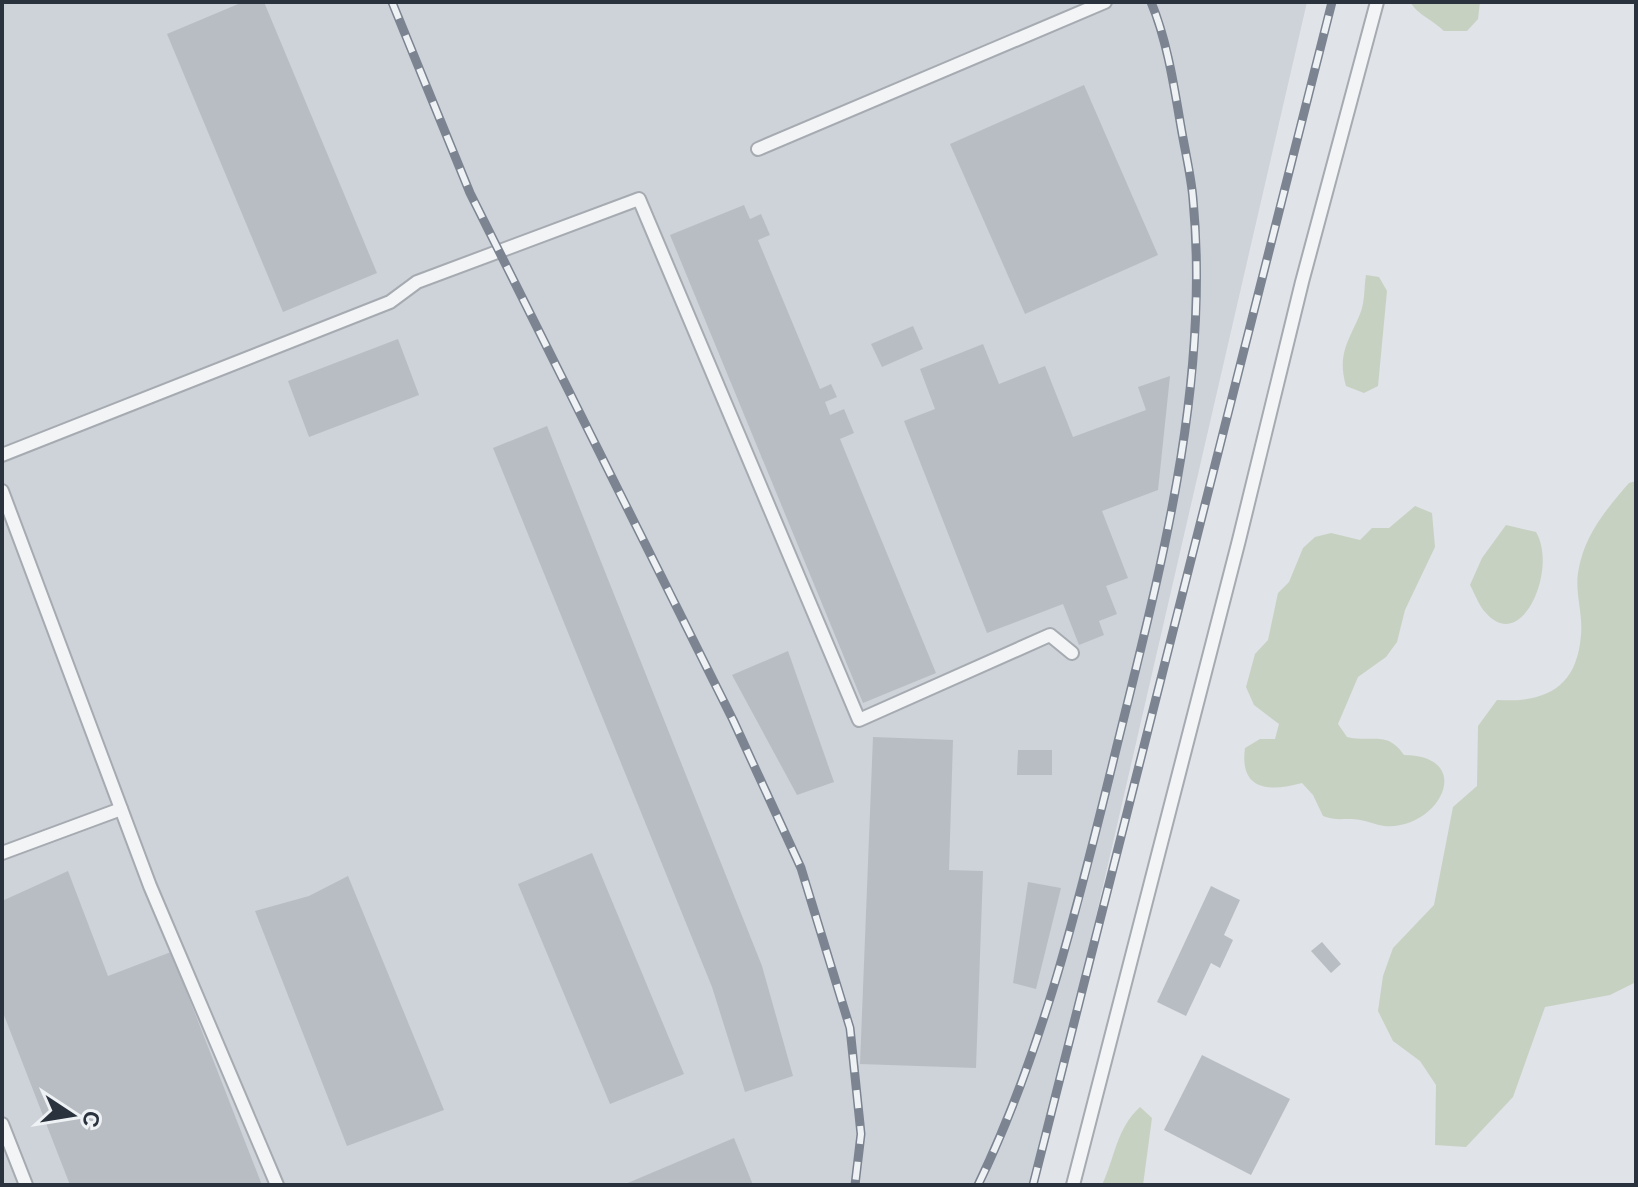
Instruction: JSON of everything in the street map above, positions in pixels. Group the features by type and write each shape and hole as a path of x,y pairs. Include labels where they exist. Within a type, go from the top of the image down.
{"lane":[{"path":"758,149 1105,2"},
{"path":"1073,1185 1302,282 1377,2"},
{"path":"2,455 390,302 417,282 639,199 859,720 1050,635 1072,653"},
{"path":"2,491 121,809 277,1185"},
{"path":"2,853 121,809"},
{"path":"2,1124 26,1185"}],"shaded area":[{"path":"2,2 1307,2 1034,1185 2,1185"}],"green space":[{"path":"1410,2 1480,2 1478,19 1467,31 1444,31"},
{"path":"1366,275 1379,277 1387,291 1378,386 1364,393 1346,386 1343,365 1346,348 1362,310"},
{"path":"1636,481 1636,982 1610,995 1545,1007 1513,1097 1466,1147 1435,1145 1436,1085 1420,1061 1393,1041 1378,1011 1383,976 1393,948 1434,905 1453,807 1477,786 1478,726 1497,700 1530,699 1544,695 1565,680 1573,668 1581,635 1577,581 1585,547 1612,504 1629,483"},
{"path":"1415,506 1432,513 1435,547 1405,610 1397,642 1386,657 1358,677 1338,724 1347,737 1385,740 1398,747 1404,755 1426,759 1439,767 1444,779 1442,793 1434,806 1421,817 1404,824 1384,826 1355,819 1328,818 1323,816 1313,795 1302,783 1268,787 1259,785 1247,773 1245,748 1260,739 1275,739 1279,724 1254,705 1246,687 1255,654 1268,640 1278,593 1289,582 1303,548 1315,537 1331,533 1360,540 1372,528 1389,528"},
{"path":"1506,525 1536,532 1542,548 1543,566 1533,602 1523,615 1512,623 1499,623 1486,613 1470,585 1482,558"},
{"path":"1140,1107 1152,1118 1143,1185 1102,1185 1121,1134"}],"building":[{"path":"243,2 264,2 377,273 283,312 167,34"},
{"path":"1084,85 1158,255 1025,314 950,144"},
{"path":"744,205 750,219 761,214 770,235 758,240 820,389 831,384 837,397 825,402 830,415 844,409 854,433 840,439 936,673 863,703 670,235"},
{"path":"913,326 923,349 882,367 871,344"},
{"path":"398,339 419,395 309,437 288,381"},
{"path":"983,344 999,384 1045,366 1073,437 1146,410 1138,387 1170,376 1158,490 1102,511 1128,578 1106,586 1117,614 1099,621 1104,635 1079,645 1063,604 987,633 904,421 935,409 920,369"},
{"path":"547,426 762,966 793,1076 745,1092 712,987 493,448"},
{"path":"788,651 834,782 797,795 732,675"},
{"path":"873,737 953,740 949,870 983,871 976,1068 860,1064"},
{"path":"1018,750 1052,750 1052,775 1017,775"},
{"path":"592,853 684,1074 610,1104 518,884"},
{"path":"68,871 108,976 171,952 262,1185 70,1185 2,1010 2,901"},
{"path":"348,876 444,1110 347,1146 255,911 309,896"},
{"path":"1028,882 1061,888 1036,989 1013,983"},
{"path":"1211,886 1240,900 1224,935 1233,940 1220,968 1211,963 1186,1016 1157,1002"},
{"path":"1322,942 1341,964 1331,973 1311,951"},
{"path":"1202,1055 1290,1099 1251,1175 1164,1130"},
{"path":"734,1138 753,1185 623,1185"}],"railway":[{"path":"392,2 470,193 733,720 801,868 850,1028 861,1134 855,1185"},
{"path":"978,1185 1021,1084 1071,926 1162,556 1187,414 1197,271 1193,199 1169,63 1151,2"},
{"path":"1033,1185 1332,2"}]}
